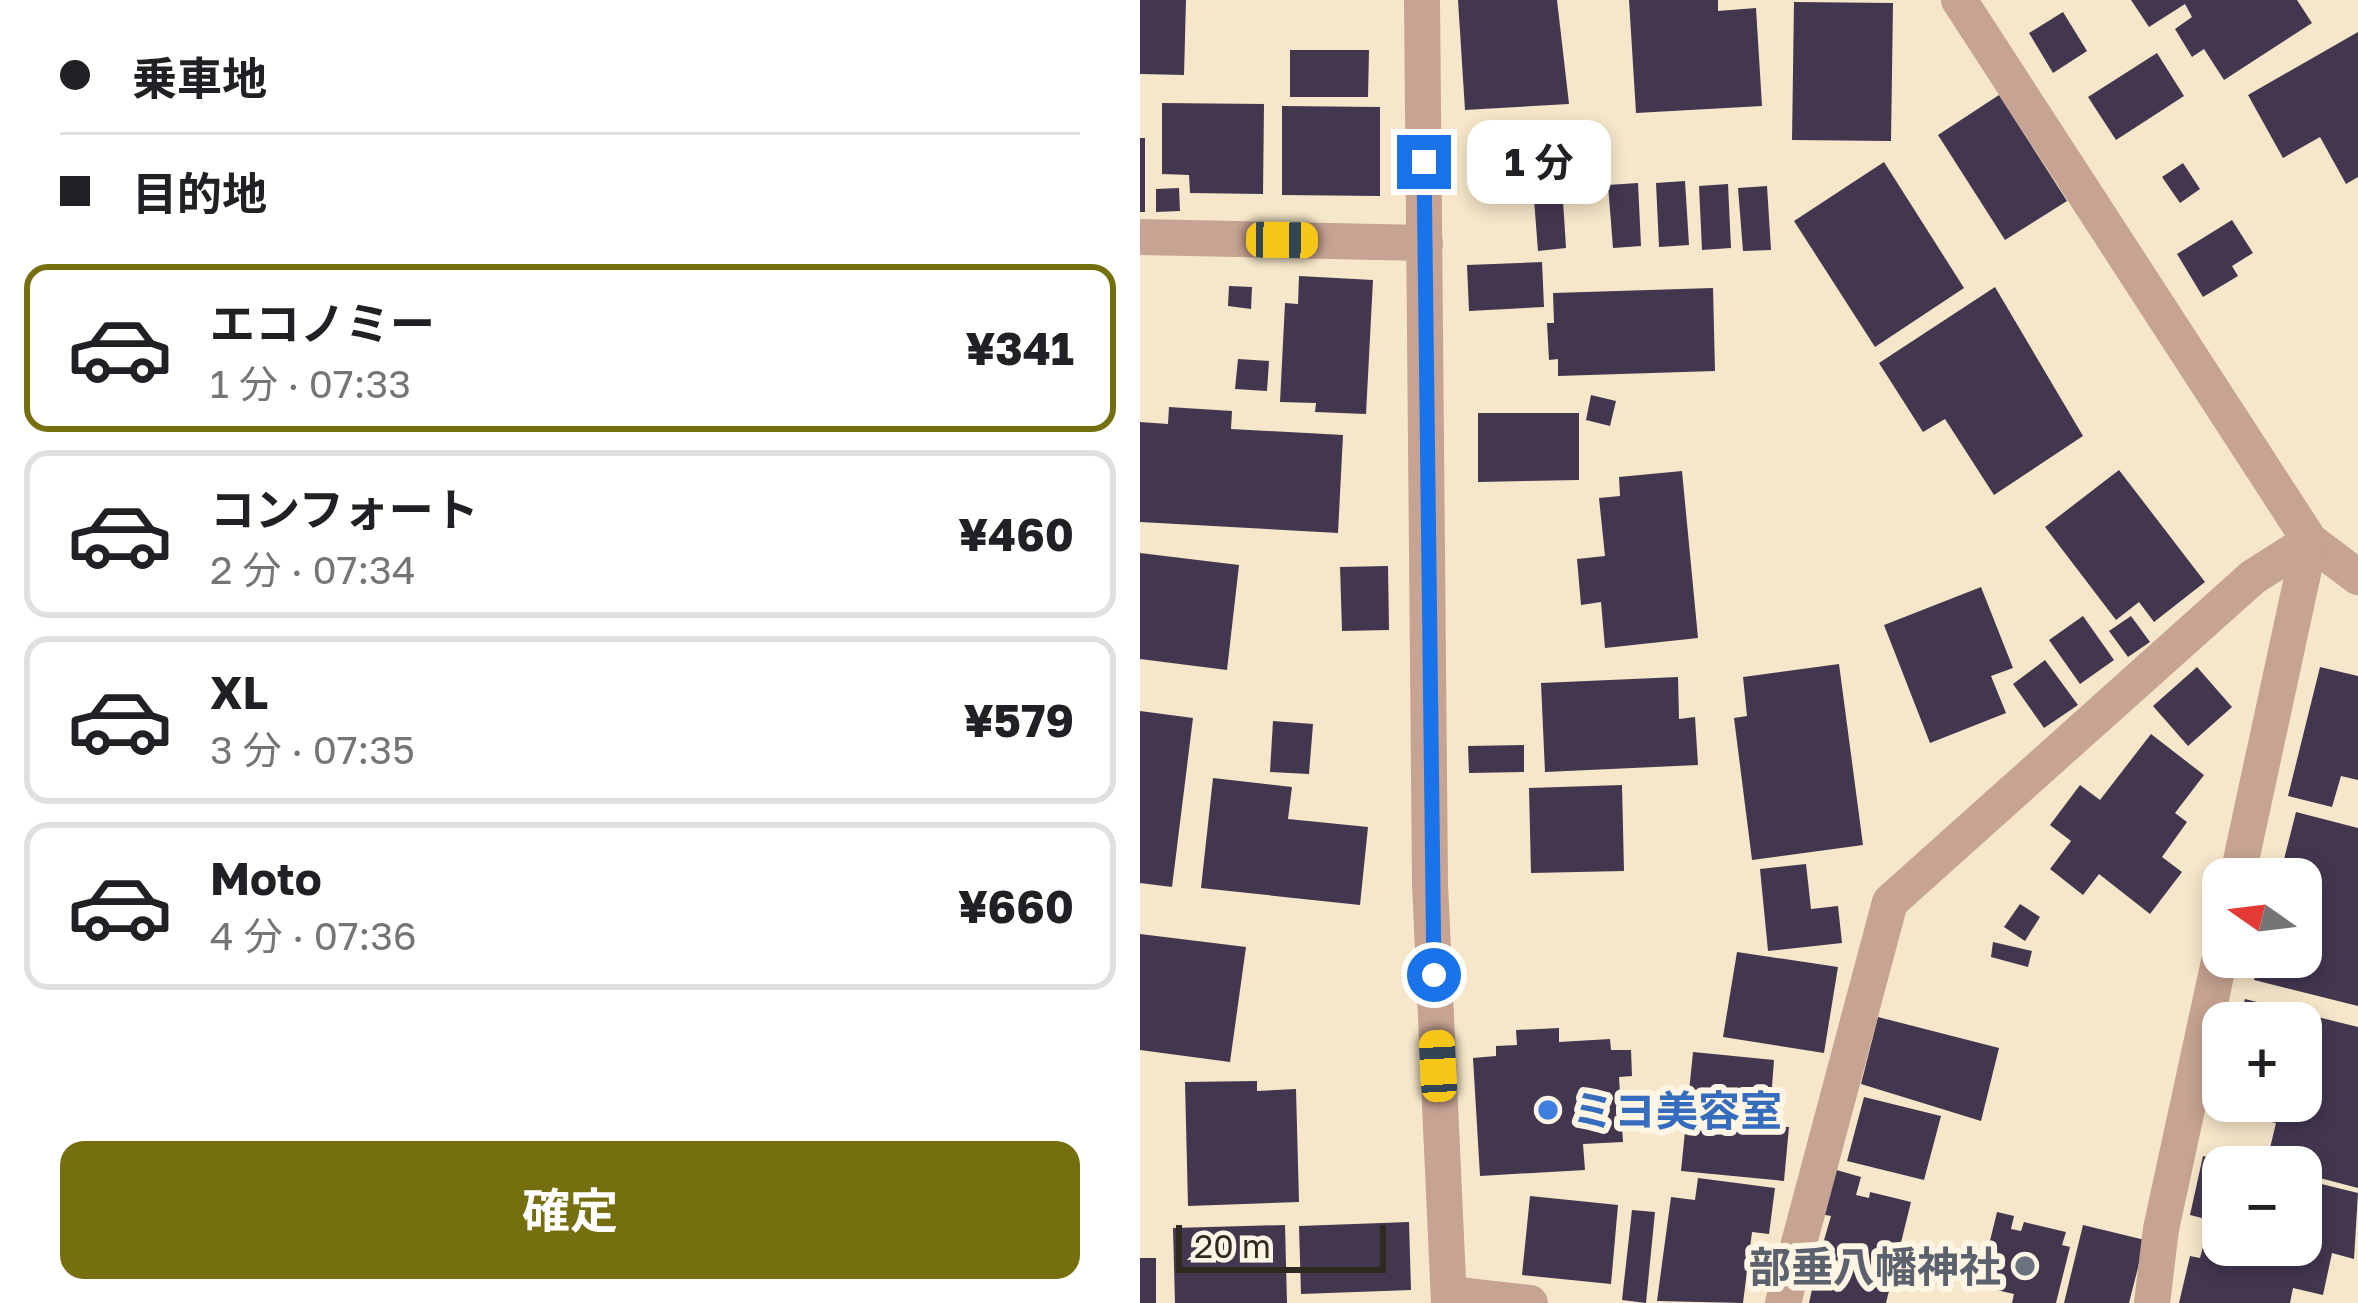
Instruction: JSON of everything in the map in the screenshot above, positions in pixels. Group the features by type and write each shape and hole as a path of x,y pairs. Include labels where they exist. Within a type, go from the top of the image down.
{"street":[{"path":"1422,0 1430,884 1449,1299 1530,1303"},
{"path":"1959,0 2310,541 2358,577"},
{"path":"1140,237 1425,243"},
{"path":"1783,1303 1890,902 2253,577 2310,541"},
{"path":"2242,858 2310,541"},
{"path":"2152,1303 2161,1229 2215,978"}],"building":[{"path":"1140,0 1186,0 1184,75 1140,74"},
{"path":"1458,0 1557,0 1569,104 1465,110"},
{"path":"1629,0 1718,0 1718,11 1756,8 1762,106 1636,113"},
{"path":"2131,0 2297,0 2312,23 2224,80 2204,49 2192,57 2175,29 2192,17 2185,4 2149,27"},
{"path":"1794,2 1893,3 1891,141 1792,140"},
{"path":"2063,12 2087,51 2053,73 2029,33"},
{"path":"2358,32 2358,177 2346,184 2320,137 2283,158 2248,95"},
{"path":"1290,50 1369,50 1368,97 1290,97"},
{"path":"2157,53 2184,96 2116,140 2088,97"},
{"path":"1999,95 2067,201 2005,240 1938,135"},
{"path":"1162,103 1264,104 1263,194 1190,193 1189,175 1162,174"},
{"path":"1282,106 1380,107 1380,196 1282,195"},
{"path":"1140,138 1145,138 1145,212 1140,212"},
{"path":"1884,162 1964,288 1875,347 1794,221"},
{"path":"2183,163 2200,189 2180,203 2162,177"},
{"path":"1685,181 1689,245 1659,247 1656,183"},
{"path":"1638,183 1641,246 1613,248 1608,185"},
{"path":"1728,184 1731,248 1702,250 1699,186"},
{"path":"1562,185 1566,248 1538,251 1533,186"},
{"path":"1767,186 1771,250 1743,251 1738,188"},
{"path":"1179,188 1180,211 1156,212 1156,189"},
{"path":"2232,220 2253,253 2232,266 2238,276 2203,297 2177,254"},
{"path":"1542,262 1544,307 1469,311 1467,265"},
{"path":"1299,276 1373,280 1366,414 1315,412 1316,403 1280,402 1285,303 1298,304"},
{"path":"1229,286 1252,287 1251,309 1228,306"},
{"path":"1995,287 2083,436 1994,495 1945,419 1923,432 1879,363"},
{"path":"1713,288 1715,371 1558,376 1558,359 1549,360 1547,323 1554,323 1553,293"},
{"path":"1238,359 1269,361 1267,391 1235,389"},
{"path":"1591,395 1616,401 1610,426 1586,420"},
{"path":"1169,407 1232,411 1231,429 1343,435 1338,533 1140,522 1140,422 1168,424"},
{"path":"1478,413 1579,413 1579,480 1478,482"},
{"path":"2119,470 2205,582 2154,622 2139,602 2116,620 2045,527"},
{"path":"1682,471 1698,638 1605,648 1601,602 1581,605 1577,559 1605,556 1599,498 1620,496 1619,477"},
{"path":"1140,553 1239,565 1227,670 1140,659"},
{"path":"1388,566 1389,630 1342,631 1340,567"},
{"path":"1981,587 2013,668 1991,676 2006,713 1930,743 1884,625"},
{"path":"2083,616 2114,660 2080,684 2049,640"},
{"path":"2131,616 2150,642 2128,657 2109,631"},
{"path":"2045,660 2078,705 2044,728 2013,684"},
{"path":"1839,664 1863,845 1752,860 1734,718 1747,716 1743,677"},
{"path":"2197,667 2232,707 2188,746 2153,706"},
{"path":"2320,667 2358,676 2358,780 2341,776 2332,807 2288,796"},
{"path":"1678,677 1679,719 1695,717 1698,765 1545,772 1541,683"},
{"path":"1140,711 1193,718 1172,887 1140,883"},
{"path":"1273,721 1313,724 1309,774 1270,772"},
{"path":"2151,734 2204,775 2175,813 2187,822 2162,857 2182,872 2150,914 2099,874 2083,895 2050,869 2071,841 2050,825 2080,785 2100,800"},
{"path":"1524,745 1524,772 1469,773 1468,746"},
{"path":"1213,778 1292,787 1288,819 1368,827 1360,905 1201,888"},
{"path":"1622,785 1624,871 1531,873 1529,788"},
{"path":"2296,812 2358,828 2358,1006 2254,980 2322,978 2322,858 2284,858"},
{"path":"1806,864 1811,909 1838,906 1842,943 1768,951 1760,869"},
{"path":"2020,904 2040,917 2025,941 2004,927"},
{"path":"1140,934 1246,947 1230,1062 1140,1050"},
{"path":"1993,942 2032,951 2028,967 1991,957"},
{"path":"1737,952 1838,967 1824,1053 1723,1037"},
{"path":"1878,1017 1999,1048 1981,1121 1861,1084"},
{"path":"2322,1018 2358,1027 2358,1188 2322,1179 2322,1146 2271,1146 2276,1123 2272,1122 2322,1122"},
{"name":"ミヨ美容室","path":"1559,1028 1559,1042 1610,1039 1611,1050 1631,1050 1632,1076 1619,1077 1623,1142 1583,1144 1585,1170 1480,1176 1473,1058 1496,1056 1496,1046 1517,1045 1516,1030"},
{"path":"1693,1052 1774,1060 1769,1126 1789,1127 1784,1181 1681,1171"},
{"path":"1257,1081 1257,1091 1296,1089 1299,1202 1188,1206 1185,1082"},
{"path":"1864,1097 1941,1116 1924,1180 1847,1161"},
{"path":"2202,1161 2202,1218 2190,1215"},
{"path":"1833,1169 1861,1177 1856,1195 1869,1198 1870,1192 1911,1202 1886,1303 1809,1303 1813,1285 1800,1282 1806,1258 1818,1261 1831,1216 1820,1214"},
{"path":"1698,1178 1775,1188 1769,1234 1752,1232 1743,1303 1657,1301 1671,1197 1695,1200"},
{"path":"2322,1184 2358,1193 2354,1259 2332,1253 2323,1295 2293,1288 2290,1303 2179,1303 2190,1256 2200,1258 2202,1250 2202,1266 2322,1266"},
{"path":"1530,1196 1618,1205 1611,1284 1522,1275"},
{"path":"1632,1210 1655,1212 1646,1303 1622,1300"},
{"name":"部垂八幡神社","path":"1997,1212 2014,1216 2011,1229 2021,1231 2024,1222 2066,1232 2062,1245 2070,1247 2056,1303 2012,1303 2014,1294 1979,1286"},
{"path":"1409,1222 1411,1290 1301,1294 1299,1226"},
{"path":"1285,1225 1287,1303 1175,1303 1173,1228"},
{"path":"2083,1225 2145,1240 2129,1303 2064,1303"},
{"path":"1140,1258 1156,1258 1156,1303 1140,1303"}],"place":[{"name":"ミヨ美容室","path":"1548,1110"},
{"name":"部垂八幡神社","path":"2025,1266"}],"route":[{"path":"1424,162 1434,975"}]}
